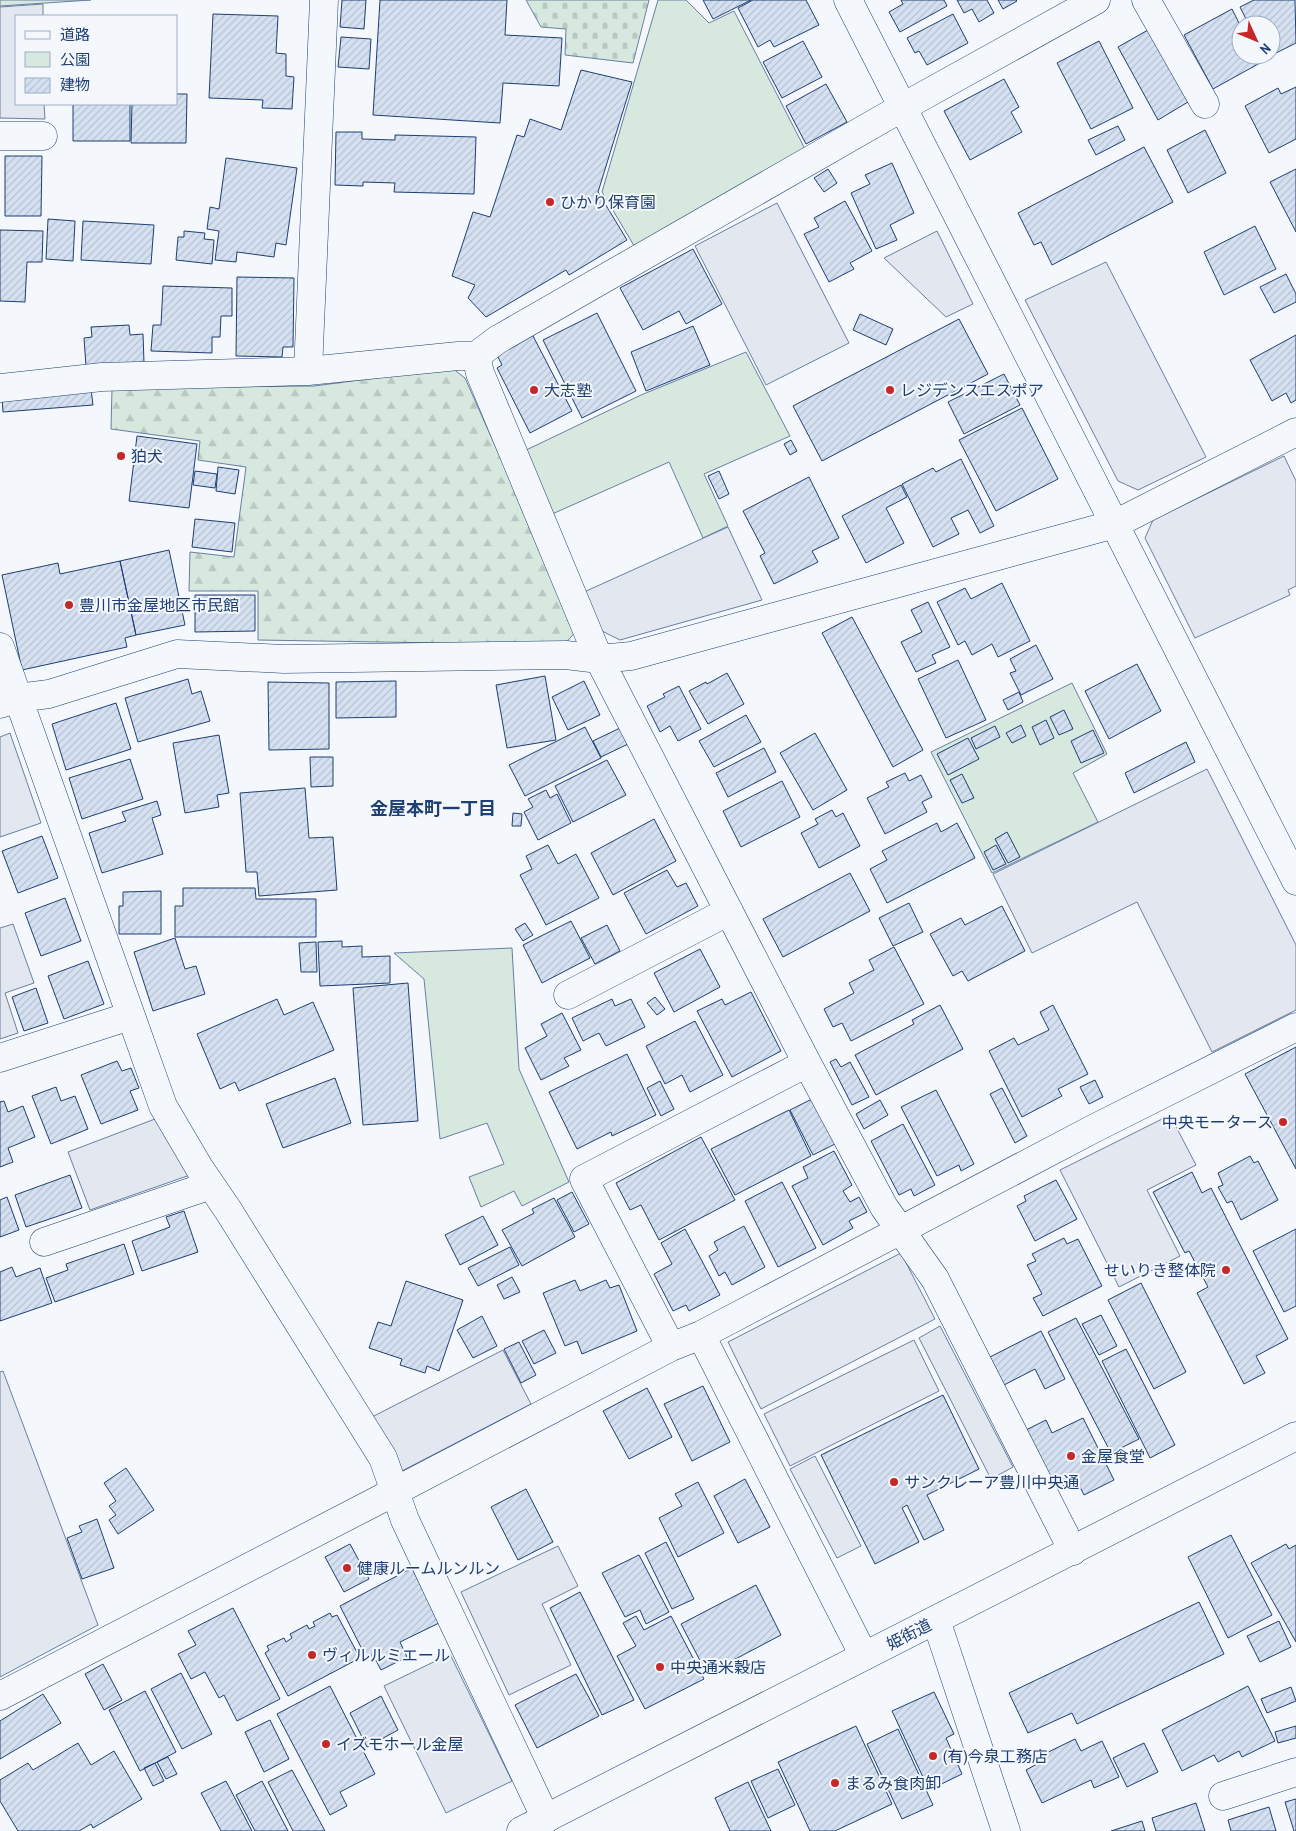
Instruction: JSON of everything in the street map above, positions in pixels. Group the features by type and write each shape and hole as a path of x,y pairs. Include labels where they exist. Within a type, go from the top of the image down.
{"street":[{"path":"308,371 324,0"},
{"path":"848,0 1296,881"},
{"path":"0,388 102,377 308,371 458,356 476,356 497,340 1096,0"},
{"path":"1146,0 1205,104"},
{"path":"0,136 43,136"},
{"path":"476,356 480,373 599,658 807,1063 884,1207 935,1280 1073,1551"},
{"path":"9,701 49,694 177,654 284,659 566,655 599,658 631,656 1115,524 1296,432"},
{"path":"0,647 9,701 163,1106 383,1458 405,1520 546,1819"},
{"path":"568,995 730,911"},
{"path":"0,1058 130,1016"},
{"path":"0,1696 671,1347 701,1335 1095,1128 1296,1027"},
{"path":"671,1347 584,1179 807,1063"},
{"path":"44,1242 211,1185"},
{"path":"701,1335 864,1656"},
{"name":"姫街道","path":"521,1831 864,1656 1294,1442"},
{"path":"936,1620 1006,1831"},
{"path":"1223,1796 1296,1772"}],"green space":[{"path":"0,0 91,0 0,6"},
{"path":"526,0 649,0 633,63 565,55 566,29 541,27"},
{"path":"658,0 686,0 709,23 734,11 806,151 636,249 602,192"},
{"path":"746,352 790,436 704,474 728,526 703,538 669,462 550,515 522,452 641,395"},
{"path":"452,368 465,378 577,630 564,645 258,640 258,591 189,591 190,552 234,557 246,467 198,460 200,441 111,429 112,388 314,386"},
{"path":"1072,683 1107,754 1073,773 1098,822 992,873 931,752"},
{"path":"512,948 519,1069 569,1182 522,1206 514,1191 481,1207 469,1177 504,1164 487,1123 440,1139 424,979 394,953"}],"shaded area":[{"path":"43,4 43,15 15,15 15,105 44,105 45,119 0,118 0,7"},
{"path":"777,203 849,343 766,385 695,246"},
{"path":"937,231 973,304 946,317 884,258"},
{"path":"1106,262 1206,457 1138,490 1118,481 1025,300"},
{"path":"1284,456 1296,481 1296,586 1288,590 1290,595 1195,638 1145,538 1153,520"},
{"path":"728,527 762,600 620,640 600,630 584,592"},
{"path":"10,733 41,823 0,837 0,737"},
{"path":"1207,769 1296,945 1296,1010 1212,1052 1137,902 1032,953 993,874"},
{"path":"13,924 34,983 5,993 18,1033 0,1039 0,928"},
{"path":"1170,1115 1196,1165 1147,1190 1180,1256 1119,1287 1060,1170"},
{"path":"155,1119 190,1175 90,1210 68,1152"},
{"path":"901,1253 935,1319 761,1409 728,1342"},
{"path":"940,1326 1013,1467 991,1479 919,1338"},
{"path":"914,1340 939,1391 790,1466 764,1414"},
{"path":"503,1350 531,1404 398,1473 370,1418"},
{"path":"3,1371 98,1625 0,1677 0,1372"},
{"path":"815,1456 861,1546 837,1558 790,1469"},
{"path":"558,1546 578,1586 542,1604 571,1665 509,1695 461,1592"},
{"path":"450,1654 512,1781 446,1813 384,1686"}],"building":[{"path":"342,0 366,0 364,29 340,27"},
{"path":"380,0 507,0 505,35 562,38 559,86 503,83 500,123 373,115"},
{"path":"703,0 751,0 713,19"},
{"path":"753,0 806,0 819,25 774,47 770,40 758,47 738,8"},
{"path":"901,0 944,0 947,6 900,32 889,12 903,4"},
{"path":"957,0 987,0 994,13 979,22 972,9 964,13"},
{"path":"998,0 1016,0 1017,1 1003,9"},
{"path":"1254,0 1295,0 1296,43 1281,50 1281,15 1244,15 1240,7"},
{"path":"1232,9 1235,15 1231,15 1231,65 1256,65 1213,89 1184,35"},
{"path":"213,14 278,16 276,53 286,54 286,76 294,77 292,109 262,108 263,100 209,98"},
{"path":"953,14 968,43 927,65 919,51 915,53 907,38"},
{"path":"1148,30 1188,102 1158,120 1118,47"},
{"path":"341,37 371,39 369,69 338,67"},
{"path":"803,41 822,77 782,98 763,62"},
{"path":"1099,41 1133,108 1091,129 1057,63"},
{"name":"ひかり保育園","path":"581,70 632,82 598,192 627,240 569,275 566,270 486,317 468,298 475,285 452,276 473,212 490,217 517,135 524,137 530,119 561,130"},
{"path":"1004,79 1019,107 1011,112 1022,132 970,160 944,111"},
{"path":"826,84 847,122 806,144 786,106"},
{"path":"1296,87 1296,139 1269,153 1245,106 1278,88 1281,94"},
{"path":"178,94 187,94 186,143 131,143 132,105 178,105"},
{"path":"73,105 130,105 130,141 73,141"},
{"path":"1118,126 1125,140 1096,155 1088,140"},
{"path":"1205,130 1226,173 1188,193 1167,150"},
{"path":"336,132 362,132 362,139 395,140 395,135 476,137 474,194 394,192 395,183 363,182 363,186 335,185"},
{"path":"1144,147 1173,202 1052,265 1041,242 1034,245 1018,213"},
{"path":"5,156 42,156 41,216 5,216"},
{"path":"226,158 297,168 286,245 276,243 274,257 237,252 236,262 215,260 219,231 207,229 210,207 219,209"},
{"path":"892,163 914,213 890,225 897,240 876,249 851,193 870,184 865,175"},
{"path":"828,169 837,183 824,192 814,178"},
{"path":"1296,169 1296,232 1270,182"},
{"path":"845,201 872,251 850,263 854,269 829,282 804,234 819,227 814,218"},
{"path":"48,219 75,221 73,261 46,259"},
{"path":"83,221 154,225 151,264 81,260"},
{"path":"1255,226 1276,269 1224,295 1204,252"},
{"path":"0,230 43,231 42,262 27,262 25,302 0,301"},
{"path":"184,231 205,233 204,239 214,240 212,264 176,260 178,237 184,237"},
{"path":"693,249 722,304 686,324 679,311 643,330 620,288"},
{"path":"1286,274 1296,294 1296,302 1274,313 1260,287"},
{"path":"237,277 294,278 293,347 283,347 282,357 236,356"},
{"path":"163,286 232,288 232,316 221,316 220,337 212,337 212,353 151,351 153,325 161,325"},
{"path":"597,313 636,391 582,418 543,340"},
{"path":"860,314 893,329 886,345 853,330"},
{"name":"レジデンスエスポア","path":"959,319 988,374 822,461 793,406"},
{"path":"129,325 130,335 143,334 144,363 86,366 84,338 92,337 91,327"},
{"path":"693,326 710,365 646,391 631,352"},
{"name":"大志塾","path":"532,334 572,411 530,433 497,368 502,365 496,353"},
{"path":"1296,335 1296,400 1291,403 1286,393 1272,401 1250,360"},
{"path":"1004,374 1020,405 964,434 948,402"},
{"path":"91,389 93,405 3,412 2,397"},
{"path":"1022,408 1058,479 996,511 959,440"},
{"path":"137,436 197,444 189,508 129,501"},
{"path":"791,440 797,451 790,455 784,444"},
{"path":"961,459 994,526 980,533 968,510 951,518 959,534 933,547 902,484 933,468 936,472"},
{"path":"218,467 239,470 235,494 216,491"},
{"path":"195,471 217,474 215,488 193,485"},
{"path":"719,471 729,494 719,499 708,476"},
{"path":"809,477 839,538 812,551 818,562 774,584 760,556 765,553 743,511"},
{"path":"901,485 907,497 886,508 904,543 866,563 842,516"},
{"path":"195,519 235,523 232,552 192,547"},
{"path":"169,550 185,625 136,635 120,561"},
{"name":"豊川市金屋地区市民館","path":"120,561 136,635 125,638 127,647 22,670 2,575 58,563 60,574"},
{"path":"1002,583 1030,641 998,657 992,644 972,655 965,641 958,645 937,602 965,588 971,599"},
{"path":"195,595 255,595 255,631 195,632"},
{"path":"928,602 950,647 932,655 936,663 916,672 901,642 922,632 911,610"},
{"path":"852,617 923,750 893,767 822,633"},
{"path":"1036,645 1053,679 1021,695 1010,673 1016,671 1010,659"},
{"path":"958,660 986,720 946,738 918,679"},
{"path":"1137,664 1161,711 1109,739 1085,691"},
{"path":"727,673 744,704 708,724 689,691"},
{"path":"545,676 556,740 507,748 496,685"},
{"path":"188,679 192,694 201,691 210,721 138,742 125,698"},
{"path":"396,681 396,717 336,718 336,682"},
{"path":"584,681 600,715 568,730 552,697"},
{"path":"268,682 329,683 329,749 269,750"},
{"path":"679,686 701,729 678,741 670,726 660,732 647,706 665,697 663,694"},
{"path":"1019,692 1023,702 1008,710 1003,700"},
{"path":"116,703 131,749 66,770 52,724"},
{"path":"1064,710 1073,729 1059,735 1050,717"},
{"path":"746,715 761,742 714,767 699,741"},
{"path":"1046,720 1054,738 1040,745 1032,727"},
{"path":"1021,725 1026,736 1012,743 1006,733"},
{"path":"995,726 1000,737 976,749 971,738"},
{"path":"585,727 601,758 525,796 509,765"},
{"path":"620,728 628,744 601,757 593,741"},
{"path":"1093,730 1104,753 1081,763 1071,741"},
{"path":"815,733 847,790 813,810 780,753"},
{"path":"219,735 229,793 217,795 219,807 185,813 173,743"},
{"path":"968,738 979,759 948,775 937,754"},
{"path":"1186,742 1195,762 1134,793 1125,773"},
{"path":"764,748 776,772 728,797 716,773"},
{"path":"310,757 333,757 333,786 311,787"},
{"path":"130,759 143,799 82,819 69,778"},
{"path":"607,760 626,795 573,822 555,786"},
{"path":"905,773 909,781 921,775 932,797 922,802 927,812 885,834 867,798 889,787 886,782"},
{"path":"962,774 974,798 962,803 950,780"},
{"path":"782,781 800,817 741,847 723,811"},
{"path":"305,788 309,838 333,837 337,890 259,896 257,872 246,872 240,793"},
{"path":"546,790 550,798 557,794 571,823 538,840 524,812 533,807 528,799"},
{"path":"157,801 161,815 152,818 163,854 102,873 89,833 126,821 122,812"},
{"path":"832,810 836,817 843,813 860,846 819,868 801,833 818,824 815,819"},
{"path":"513,813 522,814 521,826 512,826"},
{"path":"654,819 676,861 613,895 591,853"},
{"path":"937,823 941,832 957,823 975,858 887,903 870,869 887,860 882,851"},
{"path":"1007,832 1020,857 1008,863 995,839"},
{"path":"42,836 58,878 18,893 2,851"},
{"path":"548,845 558,864 576,854 599,898 546,925 520,875 532,869 526,856"},
{"path":"996,845 1006,864 993,870 984,852"},
{"path":"667,870 677,887 686,883 698,906 646,934 624,893"},
{"path":"850,873 870,911 783,957 763,919"},
{"path":"183,888 255,888 256,899 316,899 316,937 175,937 175,906 183,906"},
{"path":"161,891 161,934 119,934 119,906 123,906 123,892"},
{"path":"65,898 81,941 41,956 25,913"},
{"path":"909,903 923,932 893,946 879,918"},
{"path":"1002,906 1025,951 968,981 962,971 953,976 930,934 961,918 965,925"},
{"path":"571,921 590,958 542,983 523,945"},
{"path":"525,923 533,935 523,941 515,929"},
{"path":"607,925 620,951 595,964 581,938"},
{"path":"175,938 185,969 196,966 205,994 153,1011 134,952"},
{"path":"342,941 342,947 362,946 362,957 390,956 390,983 320,986 318,942"},
{"path":"316,942 317,972 301,972 299,943"},
{"path":"894,947 924,1004 851,1041 842,1023 833,1027 824,1009 854,993 849,983 874,970 869,960"},
{"path":"700,949 720,987 674,1012 654,973"},
{"path":"88,961 104,1004 64,1019 48,976"},
{"path":"408,983 418,1121 363,1125 353,988"},
{"path":"36,988 48,1023 24,1031 12,997"},
{"path":"751,992 781,1051 732,1077 697,1011 722,999 725,1005"},
{"path":"655,997 665,1009 657,1015 647,1003"},
{"path":"277,999 284,1015 313,1002 334,1050 239,1091 235,1082 220,1089 197,1034"},
{"path":"612,999 615,1006 631,999 645,1027 606,1046 599,1033 583,1041 572,1018"},
{"path":"940,1005 963,1049 876,1095 855,1055 914,1024 912,1020"},
{"path":"1053,1005 1088,1074 1058,1089 1062,1096 1022,1117 989,1051 1014,1038 1018,1045 1049,1030 1040,1012"},
{"path":"562,1013 581,1050 564,1058 569,1066 541,1080 525,1048 547,1036 541,1024"},
{"path":"695,1021 723,1075 690,1092 682,1075 665,1084 646,1046"},
{"name":"中央モータース","path":"1296,1047 1296,1169 1245,1074"},
{"path":"627,1054 656,1115 612,1136 611,1132 577,1149 549,1092"},
{"path":"836,1059 841,1067 850,1062 869,1097 852,1105 830,1062"},
{"path":"117,1061 122,1071 131,1068 139,1088 130,1091 138,1110 101,1124 81,1075"},
{"path":"335,1078 351,1123 283,1148 266,1104"},
{"path":"1095,1080 1103,1097 1089,1104 1080,1087"},
{"path":"660,1081 674,1109 661,1116 647,1088"},
{"path":"56,1087 61,1101 75,1096 88,1129 51,1144 32,1096"},
{"path":"1002,1088 1027,1136 1015,1143 990,1094"},
{"path":"936,1090 974,1164 961,1171 959,1165 937,1176 901,1107"},
{"path":"812,1099 835,1144 813,1155 790,1110"},
{"path":"880,1100 888,1115 864,1129 856,1114"},
{"path":"4,1101 8,1112 23,1106 35,1137 8,1148 13,1162 0,1167 0,1102"},
{"path":"789,1110 811,1156 735,1195 711,1149"},
{"path":"903,1124 935,1185 914,1196 911,1189 899,1195 871,1141"},
{"path":"701,1137 735,1200 659,1240 641,1205 630,1210 616,1183"},
{"path":"834,1151 852,1185 843,1191 850,1202 859,1197 867,1212 849,1221 853,1228 823,1245 792,1186 808,1178 803,1167"},
{"path":"1250,1156 1254,1163 1258,1161 1278,1200 1241,1220 1232,1201 1227,1203 1218,1187 1223,1185 1218,1173"},
{"name":"せいりき整体院","path":"1192,1172 1202,1193 1211,1188 1288,1339 1256,1356 1265,1373 1244,1384 1197,1293 1208,1287 1189,1251 1185,1253 1153,1192"},
{"path":"70,1175 82,1208 26,1227 15,1195"},
{"path":"1056,1180 1077,1219 1035,1241 1017,1206 1026,1201 1024,1196"},
{"path":"782,1182 816,1248 778,1267 745,1201"},
{"path":"572,1192 589,1224 574,1232 557,1200"},
{"path":"7,1197 19,1230 0,1237 0,1200"},
{"path":"554,1198 575,1237 522,1266 502,1230 534,1213 532,1209"},
{"path":"184,1211 198,1252 142,1271 132,1241 170,1227 166,1217"},
{"path":"483,1216 498,1245 460,1265 445,1235"},
{"path":"744,1226 765,1267 732,1285 725,1272 719,1276 709,1256 718,1250 714,1242"},
{"path":"685,1229 720,1295 689,1311 686,1305 673,1311 654,1274 672,1264 661,1243"},
{"path":"1296,1229 1296,1306 1284,1312 1253,1251"},
{"path":"1064,1238 1067,1244 1078,1239 1102,1286 1043,1316 1033,1298 1042,1294 1027,1265 1036,1261 1032,1254"},
{"path":"124,1244 134,1274 55,1302 46,1278 68,1270 66,1264"},
{"path":"510,1247 519,1265 478,1286 468,1268"},
{"path":"12,1267 16,1277 40,1268 52,1303 0,1321 0,1272"},
{"path":"512,1277 520,1292 504,1299 497,1285"},
{"path":"575,1280 580,1291 606,1280 610,1288 619,1285 637,1331 582,1354 577,1341 565,1346 543,1293"},
{"path":"406,1281 463,1300 439,1371 427,1366 425,1373 400,1365 402,1359 369,1348 378,1322 391,1326"},
{"path":"1141,1283 1186,1372 1154,1389 1108,1300"},
{"path":"1101,1315 1117,1346 1099,1355 1082,1324"},
{"path":"482,1316 497,1346 473,1358 457,1330"},
{"path":"1076,1318 1139,1439 1111,1453 1048,1332"},
{"path":"544,1330 556,1353 534,1364 522,1341"},
{"path":"1041,1331 1065,1379 1045,1389 1035,1369 1004,1385 990,1357"},
{"path":"519,1342 536,1375 521,1383 504,1349"},
{"path":"1126,1349 1175,1445 1150,1458 1102,1361"},
{"path":"703,1386 730,1442 692,1461 664,1404"},
{"path":"647,1388 672,1437 629,1459 603,1411"},
{"name":"サンクレーア豊川中央通","path":"943,1395 979,1469 927,1495 944,1530 924,1540 907,1505 902,1508 919,1542 875,1564 821,1455"},
{"name":"金屋食堂","path":"1083,1418 1114,1480 1084,1495 1076,1479 1057,1489 1026,1430 1046,1420 1052,1433"},
{"path":"126,1468 154,1510 118,1534 109,1520 116,1515 109,1506 116,1501 104,1483"},
{"path":"745,1479 770,1527 738,1543 714,1496"},
{"path":"698,1482 724,1533 678,1557 659,1518 682,1506 675,1494"},
{"path":"526,1489 553,1542 518,1560 491,1507"},
{"path":"97,1519 114,1568 82,1579 67,1538 82,1532 79,1526"},
{"path":"1231,1535 1272,1615 1228,1638 1188,1557"},
{"path":"666,1542 694,1599 672,1609 645,1553"},
{"name":"健康ルームルンルン","path":"350,1544 369,1579 344,1592 325,1557"},
{"path":"1286,1544 1289,1549 1296,1545 1296,1642 1251,1563"},
{"path":"639,1555 669,1612 646,1624 640,1610 625,1617 602,1573"},
{"path":"412,1568 439,1623 400,1642 407,1657 381,1670 373,1655 367,1659 340,1606"},
{"path":"756,1585 781,1635 707,1674 681,1624"},
{"path":"580,1592 634,1700 602,1715 550,1608"},
{"path":"1199,1602 1224,1654 1077,1724 1072,1713 1028,1733 1009,1693"},
{"path":"233,1608 280,1699 237,1721 224,1695 219,1698 205,1672 191,1679 178,1654 196,1645 188,1631"},
{"name":"ヴィルルミエール","path":"330,1613 332,1617 337,1615 360,1658 288,1696 265,1653 269,1650 267,1646 284,1638 286,1642 292,1638 290,1634 307,1625 309,1629 315,1626 313,1622"},
{"name":"中央通米穀店","path":"636,1616 644,1630 671,1616 704,1679 645,1709 617,1656 636,1646 623,1623"},
{"path":"1279,1621 1291,1647 1260,1662 1247,1636"},
{"path":"103,1664 122,1700 104,1710 85,1674"},
{"path":"181,1673 212,1734 182,1749 151,1689"},
{"path":"576,1674 599,1716 537,1748 515,1705"},
{"name":"イズモホール金屋","path":"330,1686 375,1774 340,1792 347,1806 330,1815 277,1714"},
{"path":"1248,1686 1275,1741 1242,1757 1239,1751 1218,1762 1214,1755 1182,1771 1162,1730"},
{"path":"1291,1687 1296,1701 1267,1713 1261,1699"},
{"path":"145,1691 176,1752 140,1771 109,1710"},
{"name":"(有)今泉工務店","path":"934,1692 954,1734 946,1738 962,1774 929,1790 892,1711"},
{"path":"43,1694 61,1723 0,1759 0,1721"},
{"path":"381,1696 398,1730 367,1747 350,1713"},
{"path":"270,1720 289,1759 264,1772 245,1732"},
{"name":"まるみ食肉卸","path":"856,1726 892,1804 835,1831 810,1831 778,1762"},
{"path":"1296,1726 1296,1738 1278,1743 1275,1732"},
{"path":"898,1729 933,1805 902,1819 867,1744"},
{"path":"1075,1739 1081,1751 1102,1741 1119,1777 1094,1788 1091,1780 1042,1803 1026,1770 1037,1764 1034,1759"},
{"path":"78,1743 91,1765 114,1751 142,1799 93,1828 91,1824 79,1831 18,1831 0,1801 0,1780 28,1763 33,1770"},
{"path":"1144,1743 1158,1772 1127,1787 1113,1758"},
{"path":"168,1757 177,1774 166,1779 157,1762"},
{"path":"155,1763 164,1781 153,1786 144,1768"},
{"path":"778,1769 795,1805 768,1818 751,1781"},
{"path":"292,1770 325,1831 293,1831 268,1782"},
{"path":"226,1781 252,1831 221,1831 201,1793"},
{"path":"262,1781 288,1831 255,1831 236,1795"},
{"path":"748,1782 771,1831 730,1831 715,1798"},
{"path":"1296,1799 1296,1831 1294,1831 1285,1802"},
{"path":"1196,1803 1205,1831 1156,1831 1152,1818"},
{"path":"1269,1807 1276,1831 1231,1831 1228,1820"},
{"path":"1142,1821 1145,1831 1111,1831"}],"place":[{"name":"ひかり保育園","path":"550,202"},
{"name":"大志塾","path":"534,390"},
{"name":"レジデンスエスポア","path":"890,390"},
{"name":"狛犬","path":"121,456"},
{"name":"豊川市金屋地区市民館","path":"69,605"},
{"name":"中央モータース","path":"1283,1122"},
{"name":"せいりき整体院","path":"1226,1270"},
{"name":"金屋食堂","path":"1071,1456"},
{"name":"サンクレーア豊川中央通","path":"894,1482"},
{"name":"健康ルームルンルン","path":"347,1568"},
{"name":"ヴィルルミエール","path":"312,1655"},
{"name":"中央通米穀店","path":"660,1667"},
{"name":"イズモホール金屋","path":"326,1744"},
{"name":"(有)今泉工務店","path":"933,1756"},
{"name":"まるみ食肉卸","path":"835,1783"}],"district":[{"name":"金屋本町一丁目","path":"433,808"}]}
